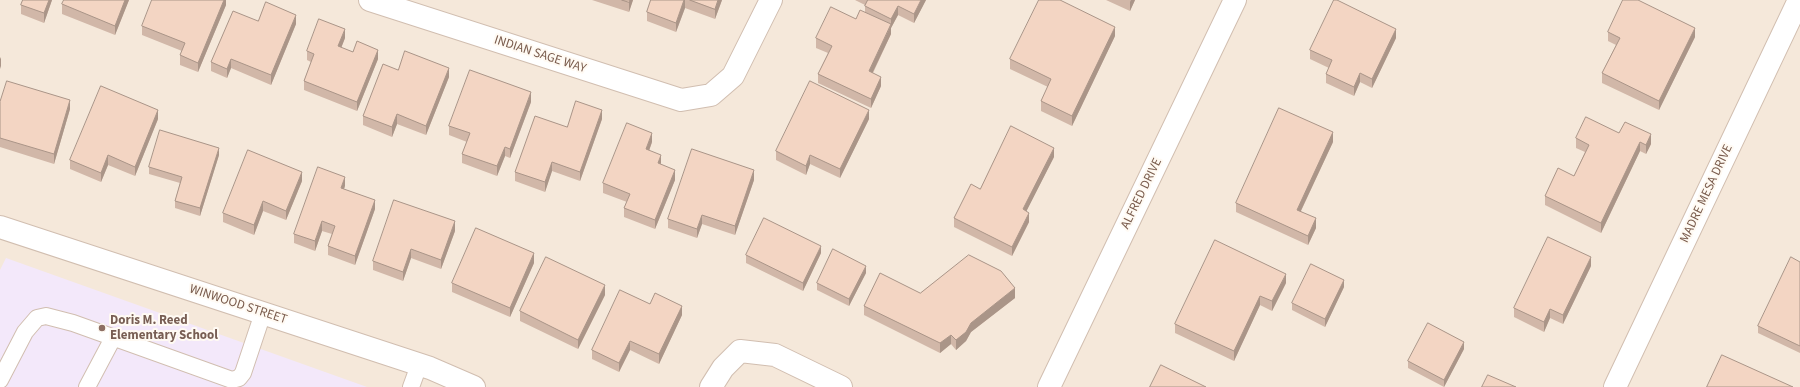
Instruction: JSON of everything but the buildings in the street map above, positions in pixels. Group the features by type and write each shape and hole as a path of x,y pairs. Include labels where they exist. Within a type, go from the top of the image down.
{"street":[{"name":"INDIAN SAGE WAY","path":"370,0 681,100 712,95 733,76 771,0"},
{"name":"ALFRED DRIVE","path":"1049,387 1235,0"},
{"name":"MADRE MESA DRIVE","path":"1615,387 1799,0"},
{"name":"WINWOOD STREET","path":"0,227 419,364 474,387"},
{"path":"711,387 723,368 740,351 774,355 841,387"}],"lane":[{"path":"0,380 25,332 37,318 46,316 73,324 232,380 239,378 243,373 263,313"},
{"path":"87,387 113,338"},
{"path":"412,387 419,364"}],"shaded area":[{"path":"0,0 1800,0 1800,387 0,387"},
{"name":"Doris M. Reed Elementary School","path":"6,258 367,387 0,387 0,270"}],"place":[{"name":"Doris M. Reed Elementary School","path":"102,328"}]}
